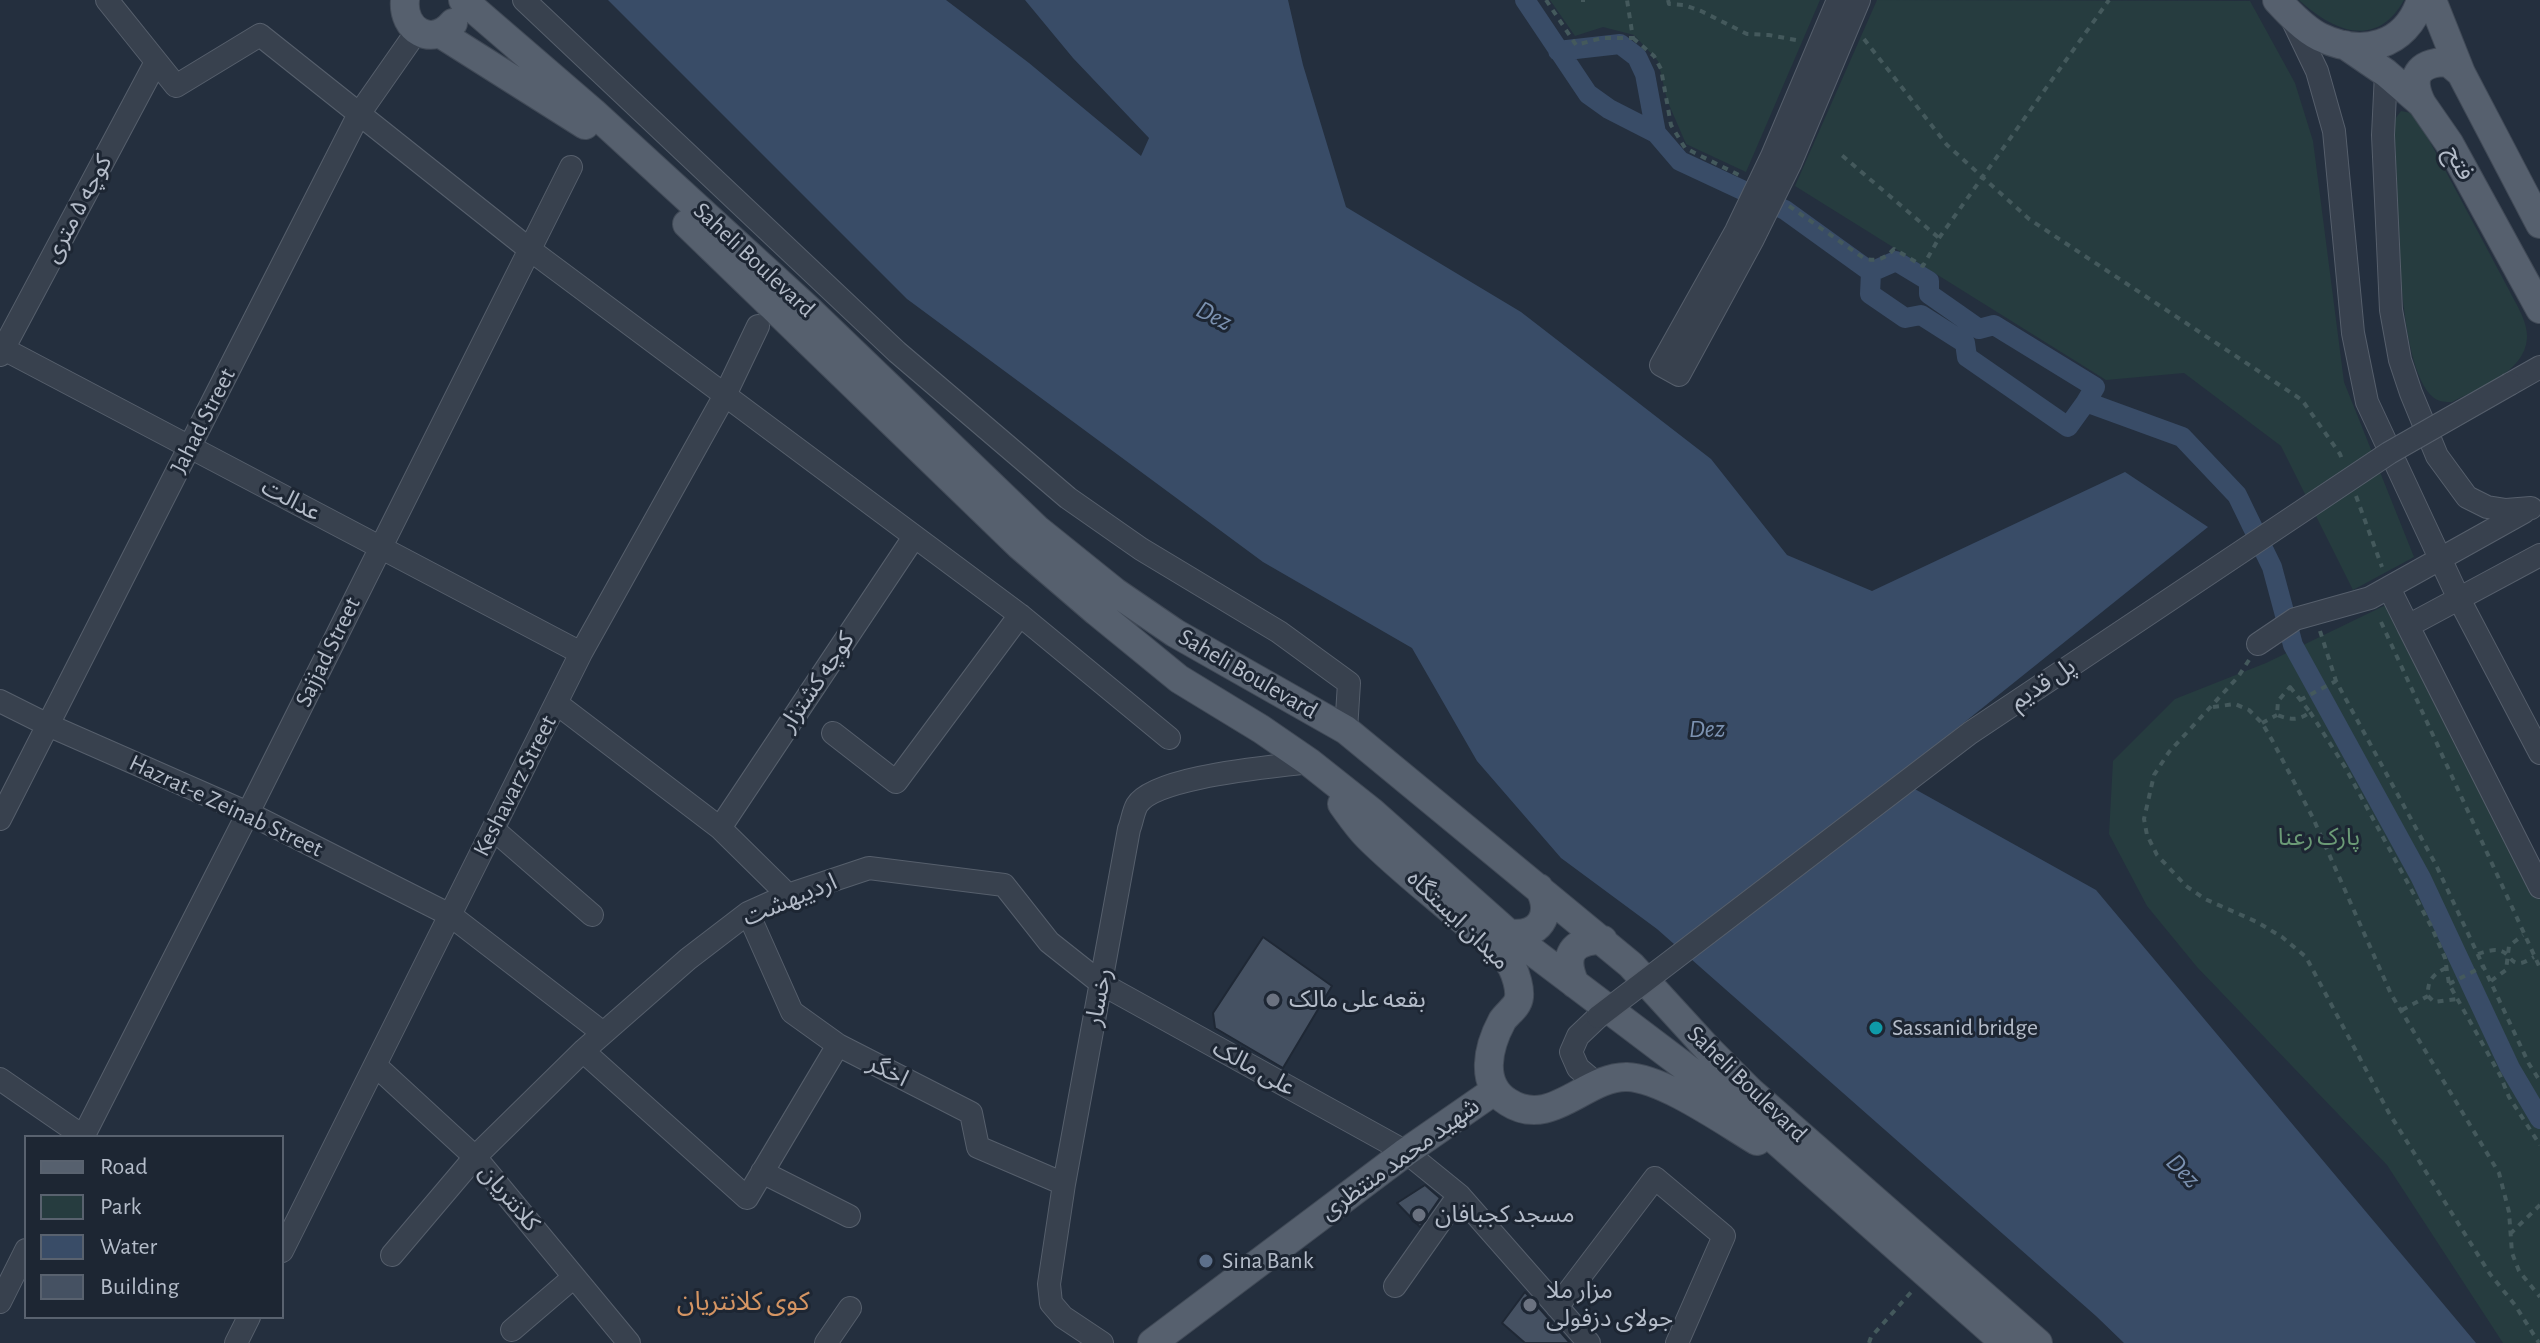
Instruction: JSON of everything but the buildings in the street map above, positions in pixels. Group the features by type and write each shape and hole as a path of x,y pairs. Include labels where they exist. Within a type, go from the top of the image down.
{"main road":[{"path":"412,15 451,27 457,17 460,0"},
{"name":"Saheli Boulevard","path":"460,0 593,112 807,308 1038,530 1115,592 1175,633 1346,730 1603,940 1631,965 1750,1091 2038,1343"},
{"path":"2345,45 2374,47 2393,40 2411,23 2421,0"},
{"name":"فتح","path":"2432,0 2461,73 2540,224"},
{"name":"فتح","path":"2283,7 2318,36 2345,45 2386,73 2422,104 2449,143 2540,309"},
{"name":"Saheli Boulevard","path":"412,15 582,122 1019,545 1097,612 1179,679 1309,762 1372,812 1508,933 1738,1107 2005,1343"},
{"path":"2422,104 2414,89 2418,72 2431,62 2448,62 2461,73"},
{"path":"1179,679 1180,657 1184,651 1198,646"},
{"name":"میدان ایستگاه","path":"1309,762 1367,836 1511,966 1520,995 1491,1045 1488,1069 1494,1091"},
{"path":"1508,933 1519,935 1538,926 1546,907 1545,897 1539,888"},
{"path":"1575,984 1567,968 1572,951 1585,940 1603,940"},
{"path":"1494,1091 1509,1104 1528,1110 1553,1107 1597,1084 1627,1077 1656,1083 1808,1170"},
{"name":"شهید محمد منتظری","path":"1154,1342 1406,1152 1494,1091"}],"street":[{"path":"107,0 176,86 260,35 529,249 1020,615 1169,738"},
{"path":"524,0 897,352 1068,498 1141,549 1279,632 1349,683 1346,730"},
{"path":"1838,0 1711,296 1753,239 1790,164 1859,0"},
{"path":"2283,7 2317,71 2334,131 2353,333 2367,402 2439,559 2540,753"},
{"name":"Jahad Street","path":"0,819 412,15"},
{"name":"کوچه ۵ متری","path":"1,350 156,62"},
{"path":"2386,73 2383,135 2391,310 2400,360 2411,393 2437,456 2467,497 2487,507 2506,510 2536,506"},
{"name":"Sajjad Street","path":"84,1135 571,167"},
{"name":"Keshavarz Street","path":"284,1247 581,653 725,395 758,326"},
{"name":"عدالت","path":"1,350 581,653"},
{"name":"پل قدیم","path":"1597,1084 1578,1068 1571,1052 1578,1036 1598,1017 1970,733 2389,453 2540,367"},
{"path":"2258,644 2295,619 2380,593 2536,506"},
{"name":"کوچه کشتزار","path":"720,828 914,537"},
{"path":"2408,626 2540,555"},
{"path":"2380,593 2408,626 2540,887"},
{"path":"833,733 896,782 1020,615"},
{"name":"Hazrat-e Zeinab Street","path":"0,701 248,813 450,915 603,1033"},
{"path":"556,703 720,828 788,895"},
{"name":"رخسار","path":"1102,1343 1063,1317 1051,1303 1049,1284 1064,1184 1129,829 1138,804 1155,790 1192,780 1309,762"},
{"path":"493,829 592,915"},
{"name":"اردیبهشت","path":"392,1255 475,1157 583,1051 688,959 748,913 788,895 869,868 1004,885 1049,942 1102,984"},
{"name":"اخگر","path":"748,913 792,1012 838,1045 971,1113 978,1147 1064,1184"},
{"name":"علی مالک","path":"1102,984 1406,1152 1459,1195 1589,1343"},
{"path":"583,1051 747,1198 838,1045"},
{"name":"کلانتریان","path":"375,1065 475,1157 629,1343"},
{"path":"0,1079 80,1135"},
{"path":"762,1172 849,1216"},
{"path":"1557,1307 1655,1178 1724,1236 1677,1343"},
{"path":"1395,1286 1459,1195"},
{"path":"0,1302 24,1254"},
{"path":"512,1330 574,1277"},
{"path":"826,1343 850,1308"},
{"path":"236,1343 248,1319"}],"path":[{"path":"1546,0 1576,45 1602,38 1633,38 1627,0"},
{"path":"1668,0 1669,4 1701,11 1747,34 1769,35 1819,46"},
{"path":"1939,238 2109,0"},
{"path":"1850,21 1947,145 1982,177 2029,219 2302,400 2340,454 2346,469"},
{"path":"2351,484 2380,593 2431,734 2540,968"},
{"path":"2315,613 2336,681 2412,817 2529,1064 2540,1081"},
{"path":"2258,644 2238,677 2169,752 2154,775 2144,819 2147,835 2157,855 2186,886 2205,899 2270,929 2306,957 2389,1113 2490,1274 2515,1305 2539,1343"},
{"path":"2300,700 2336,681"},
{"path":"2277,715 2278,701 2290,687 2345,767 2431,926 2445,958 2449,984 2509,1097 2540,1145"},
{"path":"2210,707 2235,704 2249,710 2262,723 2313,818 2369,947 2402,1011 2499,1173 2506,1193 2512,1253 2519,1271 2540,1297"},
{"path":"2262,723 2277,715 2295,719 2310,712"},
{"path":"2491,981 2506,970 2509,946 2523,935"},
{"path":"2478,954 2498,949 2521,963 2534,957"},
{"path":"2449,984 2484,966"},
{"path":"2446,968 2435,973 2429,981 2428,996 2434,1002 2458,998"},
{"path":"2402,1011 2428,996"},
{"path":"2510,1234 2540,1205"},
{"path":"1869,1343 1927,1274"}],"green space":[{"path":"1550,0 1820,0 1746,172 1686,144 1667,100 1658,61 1634,35 1603,27 1575,36"},
{"path":"1877,0 2250,1 2295,83 2313,141 2344,382 2414,557 2353,590 2281,446 2184,373 2106,380 1795,186"},
{"path":"2299,0 2404,0 2393,16 2381,25 2354,30 2326,20"},
{"path":"2401,111 2411,113 2420,123 2518,307 2527,332 2524,350 2509,370 2452,402 2434,398 2421,380 2405,317 2395,141 2395,119"},
{"name":"پارک رعنا","path":"2396,600 2540,883 2540,1343 2503,1343 2387,1165 2197,967 2147,906 2109,834 2113,761 2175,699 2266,663"}],"water":[{"name":"Dez","path":"608,0 946,0 1029,63 1141,156 1149,138 1073,58 1025,0 1288,0 1303,65 1346,207 1521,312 1711,459 1787,555 1872,591 2125,472 2208,527 1895,778 2096,890 2476,1343 2124,1343 1657,929 1561,858 1477,761 1412,648 1263,562 907,299"}],"waterway":[{"path":"1525,0 1588,94 1609,109 1656,133 1680,161 1785,210 1871,272 1870,294 1905,318 1921,315 1965,343 1967,357 2068,427 2086,402 2182,437 2237,495 2272,567 2293,645 2421,878 2510,1068 2540,1119"},
{"path":"1558,51 1620,44 1637,57 1645,74 1656,133"},
{"path":"1871,272 1896,261 1929,281 1929,294 1979,329 1994,325 2095,387 2086,402"}],"place":[{"name":"بقعه علی مالک","path":"1273,1000"},
{"name":"Sassanid bridge","path":"1876,1028"},
{"name":"مسجد کجبافان","path":"1419,1215"},
{"name":"Sina Bank","path":"1206,1261"},
{"name":"مزار ملا جولای دزفولی","path":"1530,1305"}],"district":[{"name":"کوی کلانتریان","path":"743,1302"}]}
